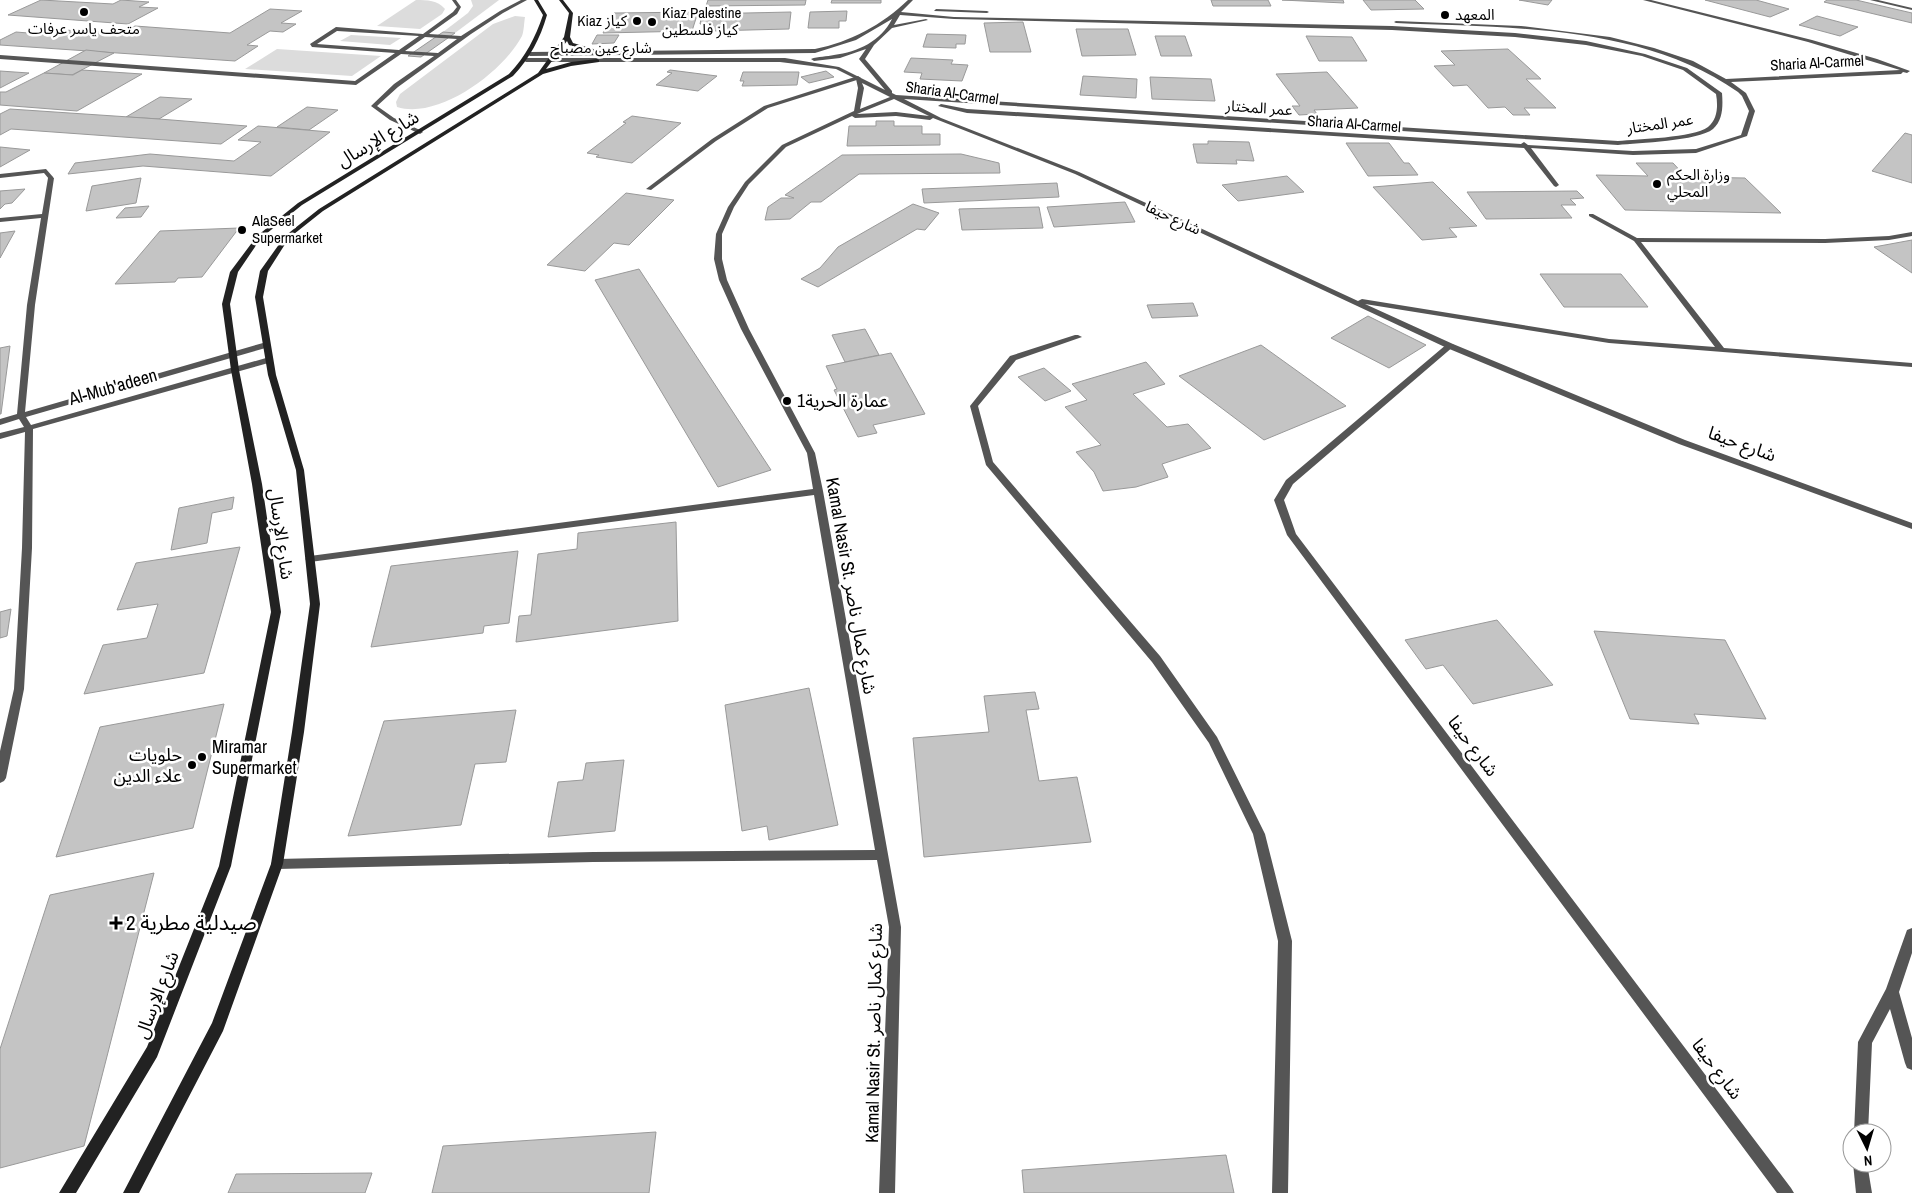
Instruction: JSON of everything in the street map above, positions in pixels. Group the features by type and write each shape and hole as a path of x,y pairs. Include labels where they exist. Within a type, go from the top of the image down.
{"main road":[{"name":"شارع الإرسال","path":"66,1193 152,1052 225,866 276,612 257,484 226,304 234,272 259,237 300,204 420,132 511,74 528,57 545,14 536,0"},
{"name":"شارع الإرسال","path":"131,1193 218,1026 277,864 298,732 315,604 300,470 266,345 259,297 264,271 287,237 321,210 540,74 567,37 571,13 561,0"},
{"path":"567,37 571,44 604,53"},
{"path":"540,74 566,65 597,61"}],"street":[{"path":"0,57 356,83 456,13 459,7 454,0"},
{"path":"420,132 392,119 374,106 386,93 440,54 510,6 525,0"},
{"name":"شارع عين مصباح","path":"528,57 552,58 604,53 815,50 842,44 898,13 911,0"},
{"path":"1645,0 1748,23 1852,52 1909,71"},
{"path":"1872,0 1912,8"},
{"name":"Sharia Al-Carmel","path":"894,97 967,111 1633,154 1696,151 1744,136 1752,111 1744,95 1705,68 1662,52 1588,35 1515,27 1389,21 904,8"},
{"name":"شارع عين مصباح","path":"528,57 597,61 816,60 849,55 872,45 893,26 898,13"},
{"name":"عمر المختار","path":"894,97 1618,143 1668,138 1708,130 1718,118 1721,105 1720,93 1686,69 1644,55 1586,43 1515,35 1364,28 954,18 898,13"},
{"path":"893,26 923,20 954,18"},
{"path":"440,54 312,45 336,29 463,38"},
{"path":"862,59 872,45"},
{"path":"815,50 862,59 894,97"},
{"path":"780,60 837,68 894,97"},
{"name":"Sharia Al-Carmel","path":"1703,82 1909,71"},
{"path":"857,112 861,88 858,78"},
{"path":"649,189 714,140 766,107 858,78"},
{"name":"Kamal Nasir St. شارع كمال ناصر","path":"887,1193 895,926 818,491 811,453 744,329 723,280 718,258 719,234 731,207 746,183 784,146 846,116 894,97"},
{"name":"شارع حيفا","path":"894,97 940,119 1077,173 1450,346 1682,442 1912,526"},
{"path":"959,126 953,117 967,111"},
{"path":"846,116 896,114 940,119"},
{"path":"1513,136 1528,147 1556,185"},
{"path":"0,176 46,171 51,178 31,305 21,415 29,428 27,548 19,689 0,778"},
{"path":"1590,215 1636,240 1722,351"},
{"path":"0,220 44,216"},
{"path":"1636,240 1825,241 1889,238 1912,234"},
{"path":"1351,300 1609,341 1912,365"},
{"path":"1078,337 1013,358 974,406 989,462 1156,659 1213,740 1259,834 1285,941 1280,1193"},
{"path":"0,422 266,345"},
{"name":"شارع حيفا","path":"1450,346 1289,482 1280,500 1292,535 1786,1193"},
{"name":"Al-Mub'adeen","path":"0,436 269,360"},
{"path":"310,559 818,491"},
{"path":"277,864 593,857 883,855"},
{"path":"1861,1123 1865,1042 1892,992 1912,934"},
{"path":"1892,992 1912,1063"},
{"path":"1861,1173 1864,1193"}],"shaded area":[{"path":"416,0 435,2 445,9 442,14 420,29 377,26"},
{"path":"471,0 499,0 455,33 443,32 468,13 473,6"},
{"path":"515,16 525,17 522,36 513,50 485,78 450,100 432,106 414,109 397,107 396,102 400,94 493,24"},
{"path":"351,35 401,38 390,45 340,41"},
{"path":"277,49 381,56 352,76 245,69"}],"building":[{"name":"متحف ياسر عرفات","path":"41,0 113,4 121,0 149,2 139,7 158,8 128,24 8,15"},
{"path":"708,0 806,0 805,5 706,6"},
{"path":"832,0 881,0 881,3 831,3"},
{"path":"1211,0 1268,0 1271,6 1213,6"},
{"path":"1282,0 1343,0 1344,3"},
{"path":"1363,0 1415,0 1424,9 1371,10"},
{"path":"1519,0 1552,0 1548,5"},
{"path":"1705,0 1756,0 1789,9 1770,17"},
{"path":"1827,0 1856,0 1912,13 1912,23 1824,2"},
{"path":"270,9 302,11 281,23 296,24 283,32 270,31 247,45 258,46 235,61 0,45 0,40 16,32 52,35 63,30 122,33 135,26 230,33"},
{"path":"847,11 846,21 839,21 839,28 808,28 810,12"},
{"name":"Kiaz Palestine كياز فلسطين","path":"698,12 692,31 603,33 614,13"},
{"path":"791,12 789,29 709,31 711,23 700,24 702,14"},
{"path":"1817,16 1858,27 1840,36 1799,25"},
{"path":"1023,22 1031,52 990,52 984,23"},
{"path":"1076,29 1128,29 1136,55 1082,56"},
{"path":"443,32 455,33 421,57 408,56"},
{"path":"927,34 966,35 965,44 956,44 956,48 923,47"},
{"path":"597,35 619,35 614,43 592,44"},
{"path":"1155,36 1185,36 1192,56 1161,56"},
{"path":"1306,36 1352,37 1367,61 1319,61"},
{"path":"1508,49 1541,79 1526,79 1556,108 1524,108 1530,115 1513,115 1505,107 1488,108 1467,85 1453,86 1434,66 1455,65 1441,51"},
{"path":"86,50 114,53 72,75 44,73"},
{"path":"911,58 953,60 951,64 968,65 962,81 920,79 922,73 904,72"},
{"path":"82,70 142,74 77,111 0,105 0,92 6,92 44,73 73,75"},
{"path":"670,70 717,76 698,91 656,85 672,73 667,72"},
{"path":"0,71 29,73 0,88"},
{"path":"826,71 834,77 809,83 801,77"},
{"path":"743,72 799,72 797,85 742,86 744,81 740,81"},
{"path":"1327,72 1358,108 1314,110 1317,114 1299,115 1292,106 1300,106 1276,74"},
{"path":"1083,76 1137,79 1136,98 1080,95"},
{"path":"1150,77 1211,79 1215,101 1152,99"},
{"path":"160,97 192,99 159,119 126,117"},
{"path":"307,107 338,110 309,130 277,127"},
{"path":"10,109 247,126 221,144 11,129 0,135 0,114"},
{"path":"632,116 681,123 632,163 596,157 599,155 587,153 626,123 623,122"},
{"path":"876,121 894,121 894,126 922,126 922,134 940,134 940,145 847,146 849,126 876,126"},
{"path":"258,126 330,132 271,176 143,166 68,174 75,163 150,154 234,161 261,142 238,140"},
{"path":"1905,133 1912,135 1912,183 1872,171"},
{"path":"1208,141 1249,142 1254,161 1236,160 1237,164 1197,163 1193,144 1208,144"},
{"path":"1346,143 1389,143 1404,163 1409,163 1418,175 1368,176"},
{"path":"0,147 30,150 0,167"},
{"path":"961,154 999,163 1000,173 859,174 821,202 811,202 790,219 765,220 768,207 781,198 794,198 785,195 842,155"},
{"path":"1636,163 1673,163 1686,177 1745,178 1781,213 1625,210 1596,175 1648,176"},
{"path":"1287,176 1304,192 1238,201 1222,185"},
{"path":"141,178 136,203 86,211 92,186"},
{"path":"1433,182 1477,226 1449,228 1457,237 1422,240 1373,187"},
{"path":"1057,183 1059,197 924,203 922,189"},
{"path":"25,189 12,203 5,204 0,209 0,191"},
{"path":"1577,191 1584,198 1570,199 1576,205 1561,205 1572,218 1486,219 1467,192"},
{"path":"626,193 674,200 629,245 614,243 585,271 547,265"},
{"path":"1125,202 1135,222 1054,227 1047,207"},
{"path":"913,204 939,213 925,230 917,229 818,287 801,279 820,268 838,247"},
{"path":"149,206 141,217 116,218 125,208"},
{"path":"1039,207 1043,228 962,230 959,209"},
{"path":"239,228 202,277 178,278 175,282 115,284 160,231"},
{"path":"15,231 0,258 0,233"},
{"path":"1912,240 1912,273 1874,247"},
{"path":"639,269 771,470 718,487 595,280"},
{"path":"1540,274 1621,274 1648,307 1564,307"},
{"path":"1193,303 1198,316 1152,318 1147,305"},
{"path":"1368,316 1426,345 1389,368 1331,338"},
{"path":"865,329 879,355 845,362 832,335"},
{"path":"1261,345 1346,406 1264,440 1179,376"},
{"path":"10,346 1,414 0,414 0,348"},
{"path":"891,353 925,414 873,425 877,433 858,437 834,390 837,389 826,366"},
{"path":"1146,362 1165,384 1133,394 1167,427 1188,424 1211,448 1162,464 1168,477 1136,487 1103,491 1094,472 1076,452 1101,445 1065,407 1087,400 1072,384"},
{"path":"1044,368 1071,391 1045,401 1018,377"},
{"path":"234,497 232,509 212,513 207,543 171,550 179,508"},
{"path":"676,522 678,621 516,642 519,616 531,615 538,554 577,549 578,533"},
{"path":"240,547 204,673 84,694 103,645 147,638 158,604 117,610 136,563"},
{"path":"518,551 509,623 484,626 483,633 371,647 391,566"},
{"path":"11,609 7,636 0,638 0,612"},
{"path":"1497,620 1553,685 1473,704 1443,665 1426,669 1405,640"},
{"path":"1594,631 1725,640 1766,719 1694,714 1699,724 1630,719"},
{"path":"809,688 838,825 769,840 767,826 742,831 725,705"},
{"path":"1035,692 1039,709 1026,710 1039,781 1077,777 1091,842 924,857 913,738 989,732 984,696"},
{"path":"224,704 193,828 56,857 100,727"},
{"path":"516,710 506,762 475,764 461,825 348,836 384,721"},
{"path":"624,760 615,831 548,837 558,782 583,780 586,763"},
{"path":"154,873 84,1146 0,1168 0,1049 50,895"},
{"path":"656,1132 649,1193 432,1193 443,1146"},
{"path":"1226,1155 1234,1193 1024,1193 1022,1170"},
{"path":"372,1173 365,1193 228,1193 236,1174"}],"place":[{"name":"متحف ياسر عرفات","path":"84,12"},
{"name":"المعهد","path":"1445,15"},
{"name":"Kiaz كياز","path":"637,21"},
{"name":"Kiaz Palestine كياز فلسطين","path":"652,22"},
{"name":"وزارة الحكم المحلي","path":"1657,184"},
{"name":"AlaSeel Supermarket","path":"242,230"},
{"name":"عمارة الحرية1","path":"787,401"},
{"name":"Miramar Supermarket","path":"202,757"},
{"name":"حلويات علاء الدين","path":"192,765"},
{"name":"صيدلية مطرية 2","path":"116,923"}]}
